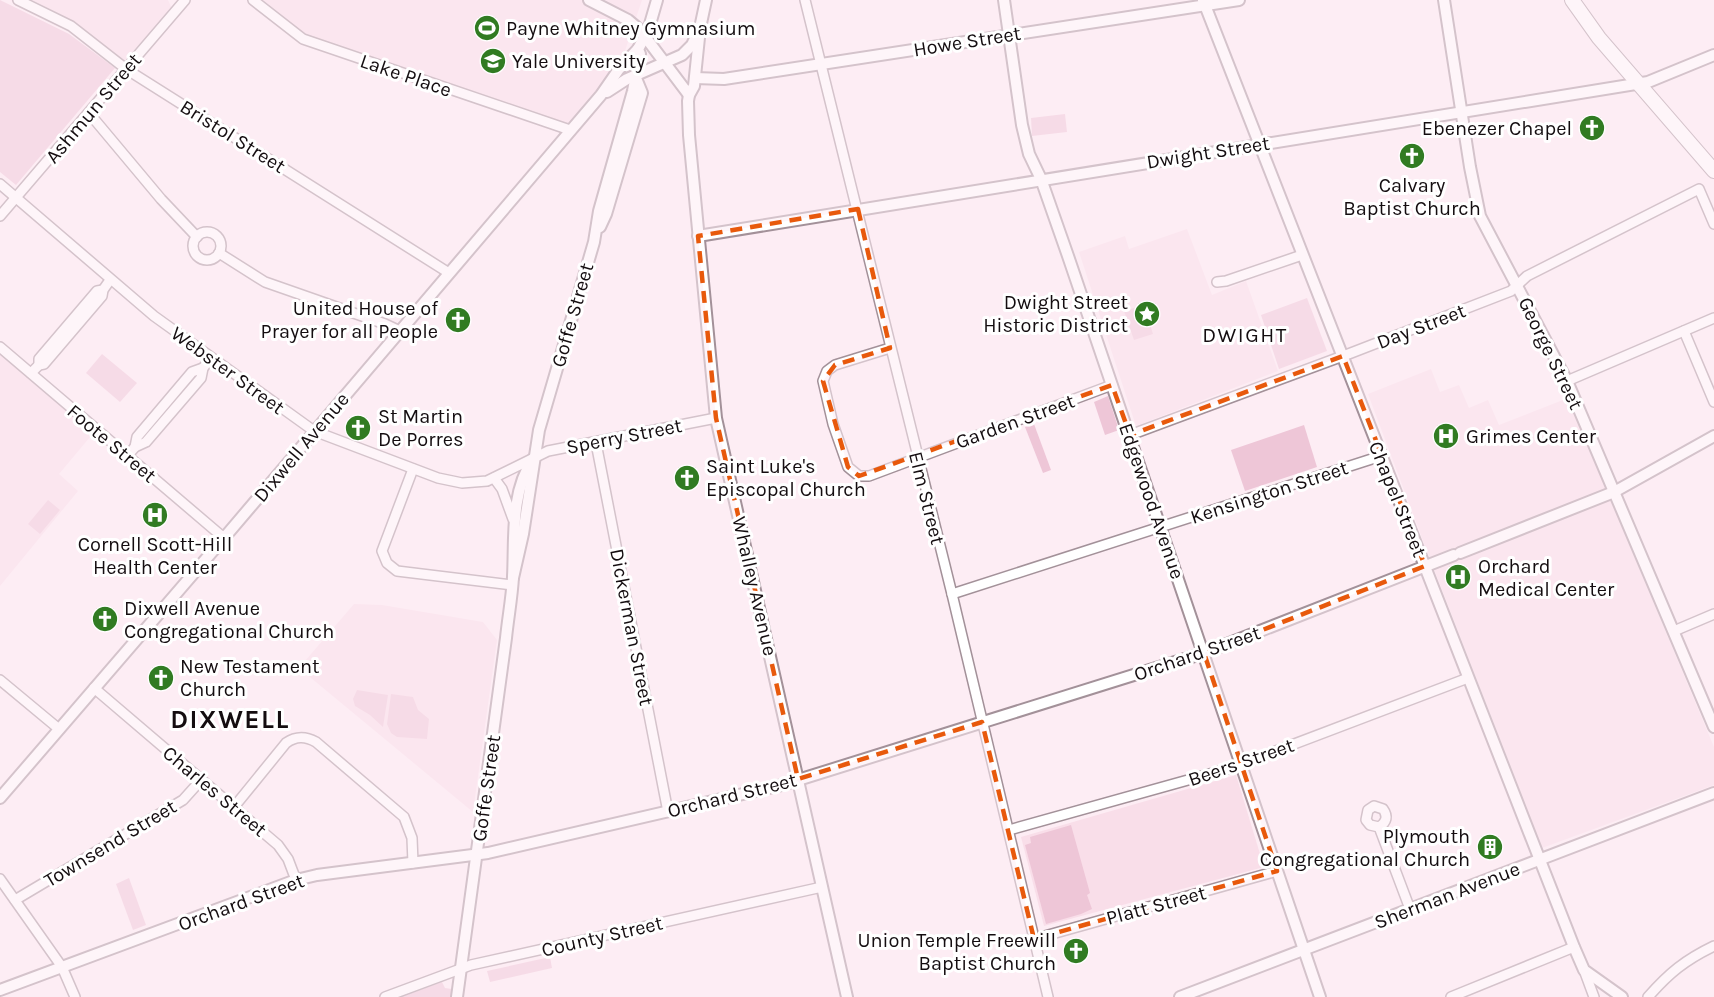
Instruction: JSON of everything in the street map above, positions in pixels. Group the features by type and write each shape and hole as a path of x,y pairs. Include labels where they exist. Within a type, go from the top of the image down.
{"highway":[{"path":"1572,0 1599,38 1714,171"}],"main road":[{"path":"589,0 628,20 645,36 688,95"},
{"path":"639,48 657,0"},
{"name":"Whalley Avenue","path":"706,0 700,28 694,86 688,95 689,135 716,418 847,997"},
{"name":"Edgewood Avenue","path":"1004,0 1022,125 1029,154 1041,180 1130,435 1320,997"},
{"name":"Howe Street","path":"695,78 724,79 1204,3 1239,0"},
{"name":"George Street","path":"1443,0 1480,216 1567,381 1714,728"},
{"name":"Chapel Street","path":"1204,3 1584,970"},
{"name":"Dixwell Avenue","path":"601,95 627,79 687,50 700,28"},
{"name":"Dixwell Avenue","path":"0,798 601,95 621,66 639,48"},
{"name":"Goffe Street","path":"512,581 524,534 539,430 594,242 599,211 633,91 640,54 639,48"},
{"name":"Dwight Street","path":"698,236 1638,84 1668,76 1714,55"},
{"name":"Orchard Street","path":"0,990 296,880 317,875 476,855 782,785 1204,653 1614,492 1714,436"},
{"name":"Goffe Street","path":"457,997 512,581 514,520 524,472 534,458"},
{"name":"Sherman Avenue","path":"1180,997 1714,793"},
{"path":"1584,970 1622,997"}],"street":[{"name":"Bristol Street","path":"18,0 71,26 126,69 449,273"},
{"path":"171,0 178,8"},
{"name":"Ashmun Street","path":"0,216 185,0"},
{"name":"Lake Place","path":"254,0 303,39 570,130"},
{"name":"Elm Street","path":"805,0 952,594 1048,997"},
{"path":"89,113 196,237"},
{"name":"Webster Street","path":"0,184 154,316 314,431 438,478 462,483 494,478 534,458"},
{"name":"Day Street","path":"1130,435 1511,291 1527,276 1699,189 1714,224"},
{"path":"205,232 214,234 221,244 219,253 211,259 200,257 193,245 196,237 205,232"},
{"path":"219,253 265,282 400,331"},
{"path":"1217,282 1302,255"},
{"path":"31,373 39,364 44,364 66,339 102,296 110,280"},
{"path":"1567,381 1714,318"},
{"path":"1684,331 1714,402"},
{"name":"Foote Street","path":"0,347 224,538"},
{"name":"Garden Street","path":"890,348 835,365 827,371 823,381 848,467 859,476 869,476 1112,385"},
{"path":"128,455 135,447 146,442 201,378 203,368 210,358"},
{"name":"Sperry Street","path":"534,458 548,452 716,418"},
{"name":"Dickerman Street","path":"596,443 668,812"},
{"name":"Kensington Street","path":"952,594 1381,456"},
{"path":"414,469 382,551 387,563 397,571 512,581"},
{"path":"494,478 502,489 514,520"},
{"path":"1674,631 1714,614"},
{"name":"Beers Street","path":"1009,830 1241,765 1468,678"},
{"path":"0,680 59,729"},
{"name":"Charles Street","path":"94,688 282,849 296,880"},
{"path":"234,807 286,743 292,739 305,738 316,742 404,817 412,838 413,863"},
{"name":"Townsend Street","path":"15,900 183,800 201,780"},
{"path":"1380,826 1410,909"},
{"name":"Platt Street","path":"1034,939 1277,871"},
{"path":"0,879 62,967 75,997"},
{"name":"County Street","path":"385,997 461,969 822,887"},
{"path":"1648,997 1670,972 1692,956 1714,946"},
{"path":"1450,997 1574,947"},
{"name":"Chapel Street","path":"1584,970 1594,997"}],"highlighted area":[{"path":"858,209 890,348 835,365 823,381 848,467 859,476 1112,385 1130,435 1343,356 1425,566 1204,653 1277,871 1034,939 982,722 798,779 716,418 698,236"}],"shaded area":[{"path":"0,0 69,34 115,68 16,185 0,172"},
{"path":"10,0 168,0 172,9 121,64 72,28"},
{"name":"Yale University","path":"253,0 642,0 619,69 570,130 303,39"},
{"path":"1065,114 1067,132 1032,136 1031,118"},
{"path":"1187,229 1212,295 1246,281 1278,371 1136,426 1079,252 1125,236 1129,249"},
{"path":"1307,298 1327,351 1279,369 1261,315"},
{"path":"1144,305 1153,334 1134,340 1124,311"},
{"path":"0,347 87,422 90,437 59,474 78,491 0,586"},
{"path":"102,354 137,383 120,402 86,373"},
{"path":"1431,369 1440,392 1459,385 1469,408 1488,400 1499,425 1568,398 1714,747 1714,785 1542,848 1368,394"},
{"path":"1108,396 1119,430 1105,435 1094,402"},
{"path":"1034,424 1051,470 1043,473 1025,427"},
{"path":"1304,425 1317,467 1245,491 1231,450"},
{"path":"48,500 60,510 40,534 28,524"},
{"path":"354,604 382,605 483,622 497,640 473,812 299,668"},
{"path":"357,690 388,695 383,727 370,715 355,706 353,699"},
{"path":"391,694 413,697 418,710 429,719 427,739 397,737 391,733 387,724"},
{"path":"1236,775 1264,867 1044,926 1021,837"},
{"path":"1071,825 1090,893 1087,895 1092,909 1046,924 1025,845 1031,843 1030,837"},
{"path":"129,878 146,925 133,930 116,884"},
{"path":"550,957 552,968 490,982 487,971"},
{"path":"442,982 445,988 452,989 451,997 401,997"}],"place":[{"name":"Payne Whitney Gymnasium","path":"487,28"},
{"name":"Yale University","path":"493,61"},
{"name":"Ebenezer Chapel","path":"1592,128"},
{"name":"Calvary Baptist Church","path":"1412,156"},
{"name":"Dwight Street Historic District","path":"1147,314"},
{"name":"United House of Prayer for all People","path":"458,320"},
{"name":"St Martin De Porres","path":"358,428"},
{"name":"Grimes Center","path":"1446,436"},
{"name":"Saint Luke's Episcopal Church","path":"687,478"},
{"name":"Cornell Scott-Hill Health Center","path":"155,515"},
{"name":"Orchard Medical Center","path":"1458,577"},
{"name":"Dixwell Avenue Congregational Church","path":"105,619"},
{"name":"New Testament Church","path":"161,678"},
{"name":"Plymouth Congregational Church","path":"1490,847"},
{"name":"Union Temple Freewill Baptist Church","path":"1076,951"}],"district":[{"name":"DWIGHT","path":"1245,335"},
{"name":"DIXWELL","path":"230,719"}]}
